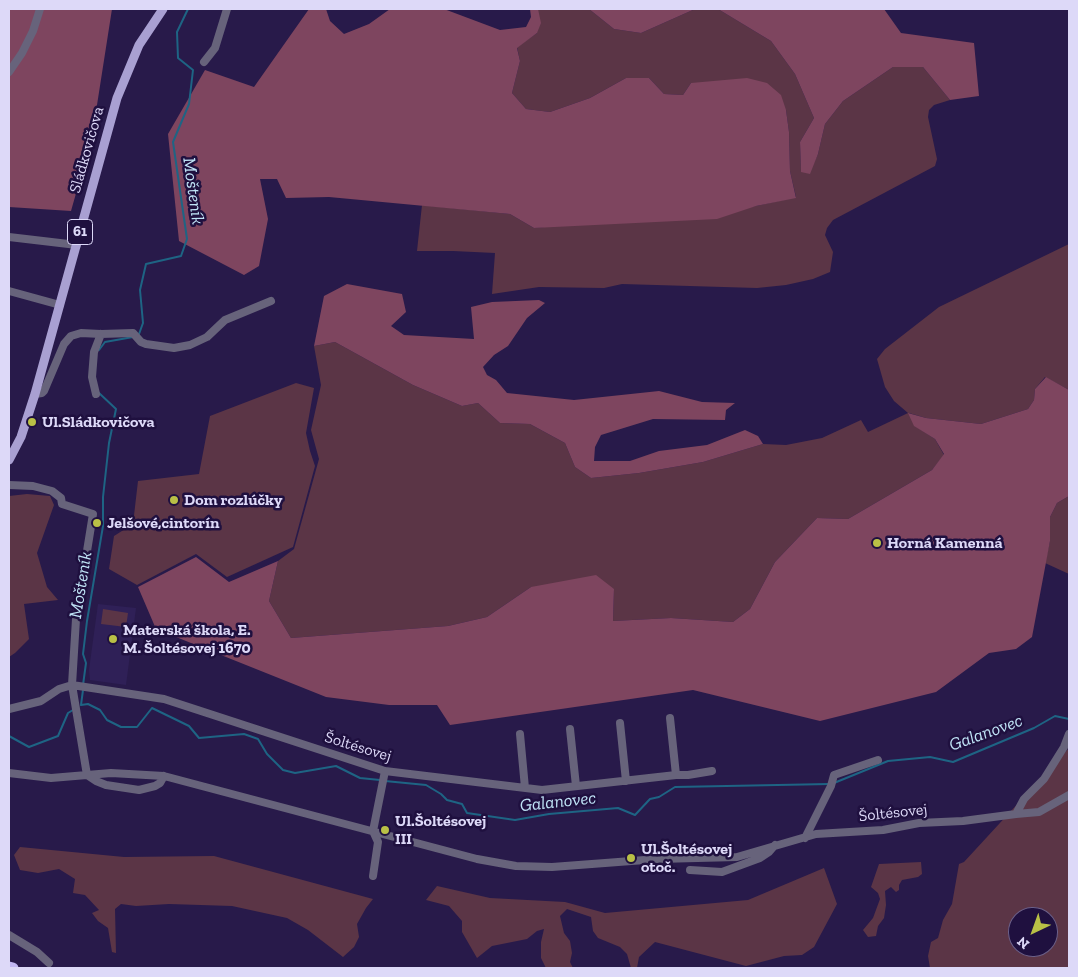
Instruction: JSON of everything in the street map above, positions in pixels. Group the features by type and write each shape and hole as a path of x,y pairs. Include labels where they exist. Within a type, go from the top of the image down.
{"highway":[{"path":"9,967 13,968"}],"main road":[{"name":"Sládkovičova","path":"9,460 20,437 35,394 112,114 126,74 139,45 163,9"}],"street":[{"path":"9,72 22,53 33,31 40,9"},
{"path":"204,62 215,48 227,9"},
{"path":"9,236 76,245"},
{"path":"9,291 60,305"},
{"name":"Sládkovičova","path":"35,394 44,391 64,344 71,336 80,333 133,333 141,342 146,344 174,348 190,345 207,337 225,320 271,301"},
{"path":"96,394 92,377 94,352 101,334"},
{"path":"9,485 33,486 52,491 61,498 62,504 93,514 76,619 72,684 87,775 96,782 106,785 140,790 155,786 164,776"},
{"path":"9,710 41,701 59,689 72,684"},
{"name":"Šoltésovej","path":"72,684 164,699 384,778 542,790 712,771"},
{"path":"670,718 676,775"},
{"path":"620,723 626,781"},
{"path":"570,729 576,786"},
{"path":"520,734 525,788"},
{"path":"1016,814 1024,799 1044,779 1064,747 1069,734"},
{"path":"805,838 834,775 878,760"},
{"name":"Šoltésovej","path":"9,773 51,778 121,773 164,776 477,859 516,866 552,867 658,859 737,856 816,834 883,830 919,823 963,821 1016,814"},
{"name":"Šoltésovej","path":"373,876 378,842 373,831 384,778"},
{"path":"1016,814 1039,812 1069,795"},
{"name":"Šoltésovej","path":"690,870 722,872 760,858 770,852 775,845"},
{"path":"9,935 37,952 49,963"}],"shaded area":[{"path":"9,9 112,9 92,137 71,211 9,207"},
{"path":"309,9 326,9 330,21 344,34 369,24 390,9 444,9 500,30 526,27 531,17 530,9 538,9 541,23 537,33 517,48 520,61 512,93 526,109 550,112 590,98 626,78 649,78 664,94 683,95 691,83 747,78 767,83 781,95 786,110 789,132 790,171 796,198 756,206 717,219 534,228 510,214 329,197 286,198 277,179 260,179 268,219 259,266 244,275 179,241 168,134 205,70 254,87"},
{"path":"538,9 589,9 614,29 641,33 695,9 718,9 771,41 795,74 814,118 800,142 801,171 809,173 818,154 825,124 843,101 893,67 923,67 950,100 934,105 929,110 928,117 937,159 935,166 833,220 827,228 825,235 833,252 830,272 813,279 786,285 757,288 622,284 604,288 539,287 492,294 495,253 417,251 422,205 510,214 534,228 756,206 796,197 790,171 789,132 786,110 691,83 683,95 664,94 649,78 626,78 590,98 550,112 526,109 512,93 520,61 517,47 537,33"},
{"path":"589,9 695,9 641,33 614,29"},
{"path":"718,9 884,9 901,33 974,43 979,96 950,100 923,67 893,67 843,101 825,124 818,154 810,174 801,172 800,142 814,118 795,74 771,41"},
{"path":"1069,244 1069,390 1045,377 1035,389 1034,400 1028,409 981,424 926,418 909,413 915,426 935,439 944,455 932,470 848,519 817,518 775,562 750,609 733,622 671,618 613,621 614,589 531,587 487,617 448,626 291,638 269,601 278,561 294,549 319,459 311,430 321,385 314,346 335,342 413,385 462,406 478,403 500,423 530,424 565,443 575,467 591,478 639,473 703,462 763,444 786,445 822,438 861,420 868,432 908,413 894,401 885,387 877,359 885,349 939,307"},
{"path":"347,284 402,294 406,312 391,326 404,335 474,339 471,307 492,302 539,300 545,303 527,318 508,346 494,355 483,367 487,375 496,380 507,393 574,400 659,391 702,402 735,403 726,410 725,420 653,419 601,435 595,447 594,461 630,461 659,451 707,445 745,430 758,436 763,444 703,462 639,473 591,478 575,467 565,443 530,424 500,423 478,403 462,406 413,385 335,342 314,346 324,296"},
{"path":"1046,377 1069,390 1069,496 1057,503 1050,517 1050,541 1032,637 1016,649 989,653 936,692 820,721 693,690 450,725 437,705 389,705 326,697 156,629 138,587 196,557 229,582 278,561 269,601 291,638 448,626 487,617 531,587 596,575 614,589 613,621 671,618 733,622 750,609 775,562 817,518 848,519 932,470 944,454 935,439 914,426 908,413 926,418 981,424 1028,409 1034,400 1035,389"},
{"path":"296,383 314,388 306,433 315,466 293,547 227,577 196,554 137,585 109,569 114,536 133,524 138,481 199,474 210,416"},
{"path":"27,494 50,496 54,505 37,553 47,587 58,600 24,604 29,639 9,657 9,496"},
{"path":"1069,496 1069,574 1045,563 1050,541 1050,517 1057,503"},
{"name":"Materská škola, E. M. Šoltésovej 1670","path":"98,604 136,608 126,685 90,680 89,670"},
{"path":"103,609 128,613 126,627 101,624"},
{"path":"1069,748 1069,968 930,968 928,956 931,942 938,938 943,920 952,904 959,864 964,862"},
{"path":"20,847 124,857 214,856 373,899 357,924 359,937 354,947 343,957 308,930 287,918 232,906 169,904 136,906 121,904 115,909 116,953 112,952 108,928 98,921 92,913 99,910 85,895 73,893 75,879 59,869 38,873 20,870 14,855"},
{"path":"921,862 922,874 918,877 902,880 899,890 896,892 891,887 885,891 886,905 884,918 878,926 876,936 868,937 863,930 873,918 880,899 878,893 871,887 879,864"},
{"path":"824,868 837,904 814,947 802,955 784,956 746,966 655,942 639,957 637,968 631,968 627,954 620,947 598,938 593,931 591,917 567,909 560,916 564,933 570,941 572,953 570,962 573,968 546,968 541,958 541,942 544,929 537,931 527,939 492,946 477,958 462,932 462,921 449,906 426,900 437,886 490,898 565,902 605,913 748,900"}],"waterway":[{"name":"Mošteník","path":"139,334 143,323 140,290 146,264 181,256 187,239 173,142 189,104 193,70 178,58 177,32 188,9"},
{"name":"Mošteník","path":"99,350 105,342 133,337"},
{"name":"Mošteník","path":"83,685 86,663 83,654 103,526 103,497 109,443 116,409 99,393"},
{"name":"Mošteník","path":"81,705 83,690"},
{"name":"Galanovec","path":"81,705 88,704 100,710 107,720 121,727 137,727 152,708 189,726 199,738 244,734 258,739 267,754 283,770 295,773 336,766 360,778 380,780"},
{"name":"Mošteník","path":"9,736 29,747 58,736 68,713 73,710"},
{"name":"Galanovec","path":"834,783 888,761 930,757 953,762 1034,728 1055,716 1069,719"},
{"name":"Galanovec","path":"385,781 426,785 447,800 462,804 467,813 515,820 549,814 618,808 635,815 650,799 659,797 675,787 829,784"}],"place":[{"name":"Ul.Sládkovičova","path":"32,422"},
{"name":"Dom rozlúčky","path":"174,500"},
{"name":"Jelšové,cintorín","path":"97,523"},
{"name":"Horná Kamenná","path":"877,543"},
{"name":"Materská škola, E. M. Šoltésovej 1670","path":"113,639"},
{"name":"Ul.Šoltésovej III","path":"385,830"},
{"name":"Ul.Šoltésovej otoč.","path":"631,858"}]}
